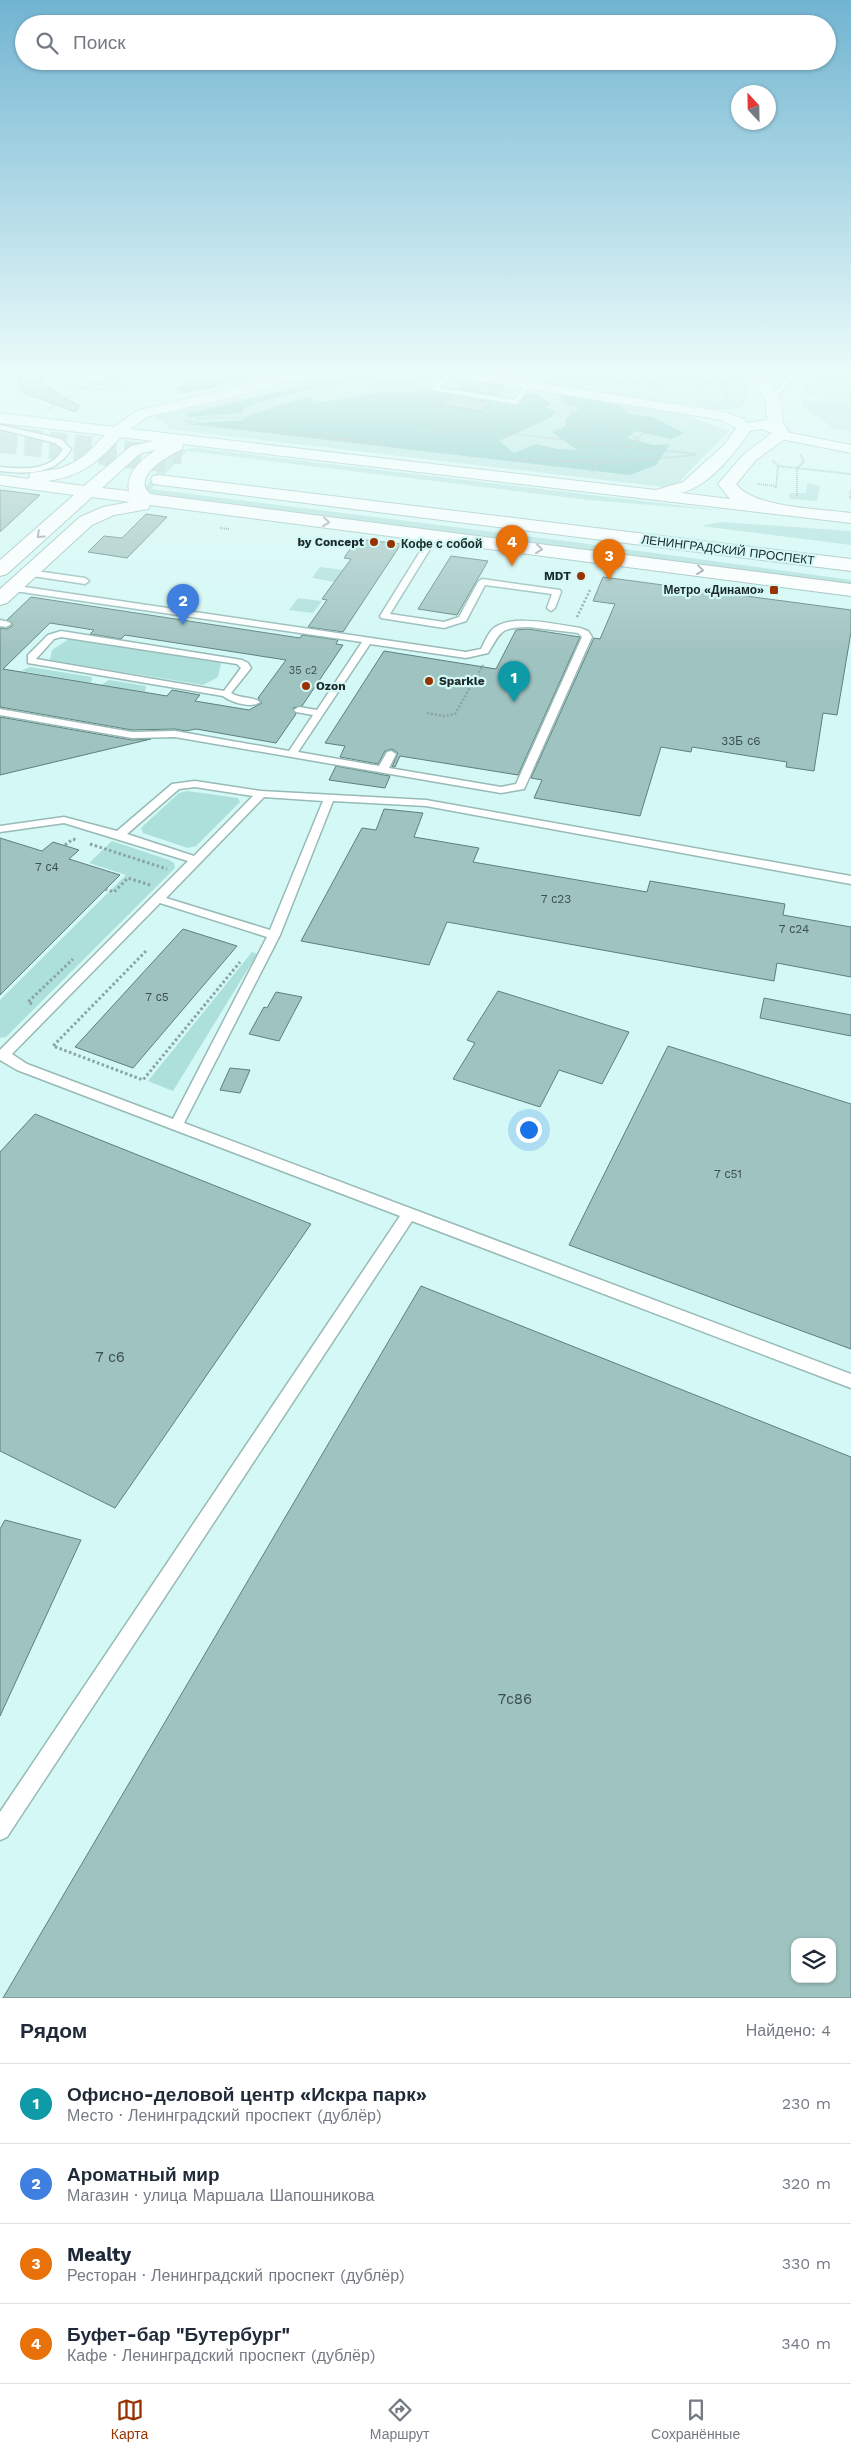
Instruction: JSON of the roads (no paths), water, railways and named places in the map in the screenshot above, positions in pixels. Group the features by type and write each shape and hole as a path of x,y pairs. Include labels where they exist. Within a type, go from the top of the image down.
{"main road":[{"path":"0,478 61,474 73,469"},
{"path":"2,566 114,469"},
{"path":"144,498 136,493 134,488 136,480 145,469"},
{"name":"ЛЕНИНГРАДСКИЙ ПРОСПЕКТ","path":"247,469 851,550"},
{"path":"443,469 772,507 851,518"},
{"path":"644,493 669,492 689,486 707,469"},
{"path":"740,469 727,484 734,494 740,498 772,507 851,523"},
{"path":"0,478 208,507 851,590"},
{"name":"ЛЕНИНГРАДСКИЙ ПРОСПЕКТ","path":"159,480 851,565"},
{"path":"6,593 86,521 100,514 145,505 208,507"},
{"path":"639,510 772,507"},
{"path":"571,530 677,550 851,576"}],"lane":[{"path":"2,469 17,471 30,469"},
{"path":"434,536 384,616 444,625 463,619 482,582 557,592 550,608"},
{"path":"29,573 85,581"},
{"path":"0,712 132,735 157,731 501,790 520,787 587,637 583,632 571,630 528,624 508,625 498,630 485,651 466,655 402,650 368,640 6,593"},
{"path":"226,694 246,668 243,663 61,634 51,637 30,658 34,662 226,694 233,699 255,702"},
{"path":"292,754 368,640"},
{"path":"299,710 320,713"},
{"path":"157,731 170,723"},
{"path":"382,770 391,754"},
{"path":"119,836 176,786 195,784 261,794 426,803 851,880"},
{"path":"261,794 2,1055 22,1067 851,1382"},
{"path":"176,1125 269,934 329,799"},
{"path":"0,829 64,820 196,860"},
{"path":"158,899 269,934"},
{"path":"0,1830 409,1214"}],"place":[{"name":"by Concept","path":"374,542"},
{"name":"Кофе с собой","path":"391,544"},
{"name":"Буфет-бар \"Бутербург\"","path":"512,566"},
{"name":"MDT","path":"581,576"},
{"name":"Mealty","path":"609,580"},
{"name":"Метро «Динамо»","path":"774,590"},
{"name":"Ароматный мир","path":"183,625"},
{"name":"Sparkle","path":"429,681"},
{"name":"Ozon","path":"306,686"},
{"name":"Офисно-деловой центр «Искра парк»","path":"514,702"}]}
